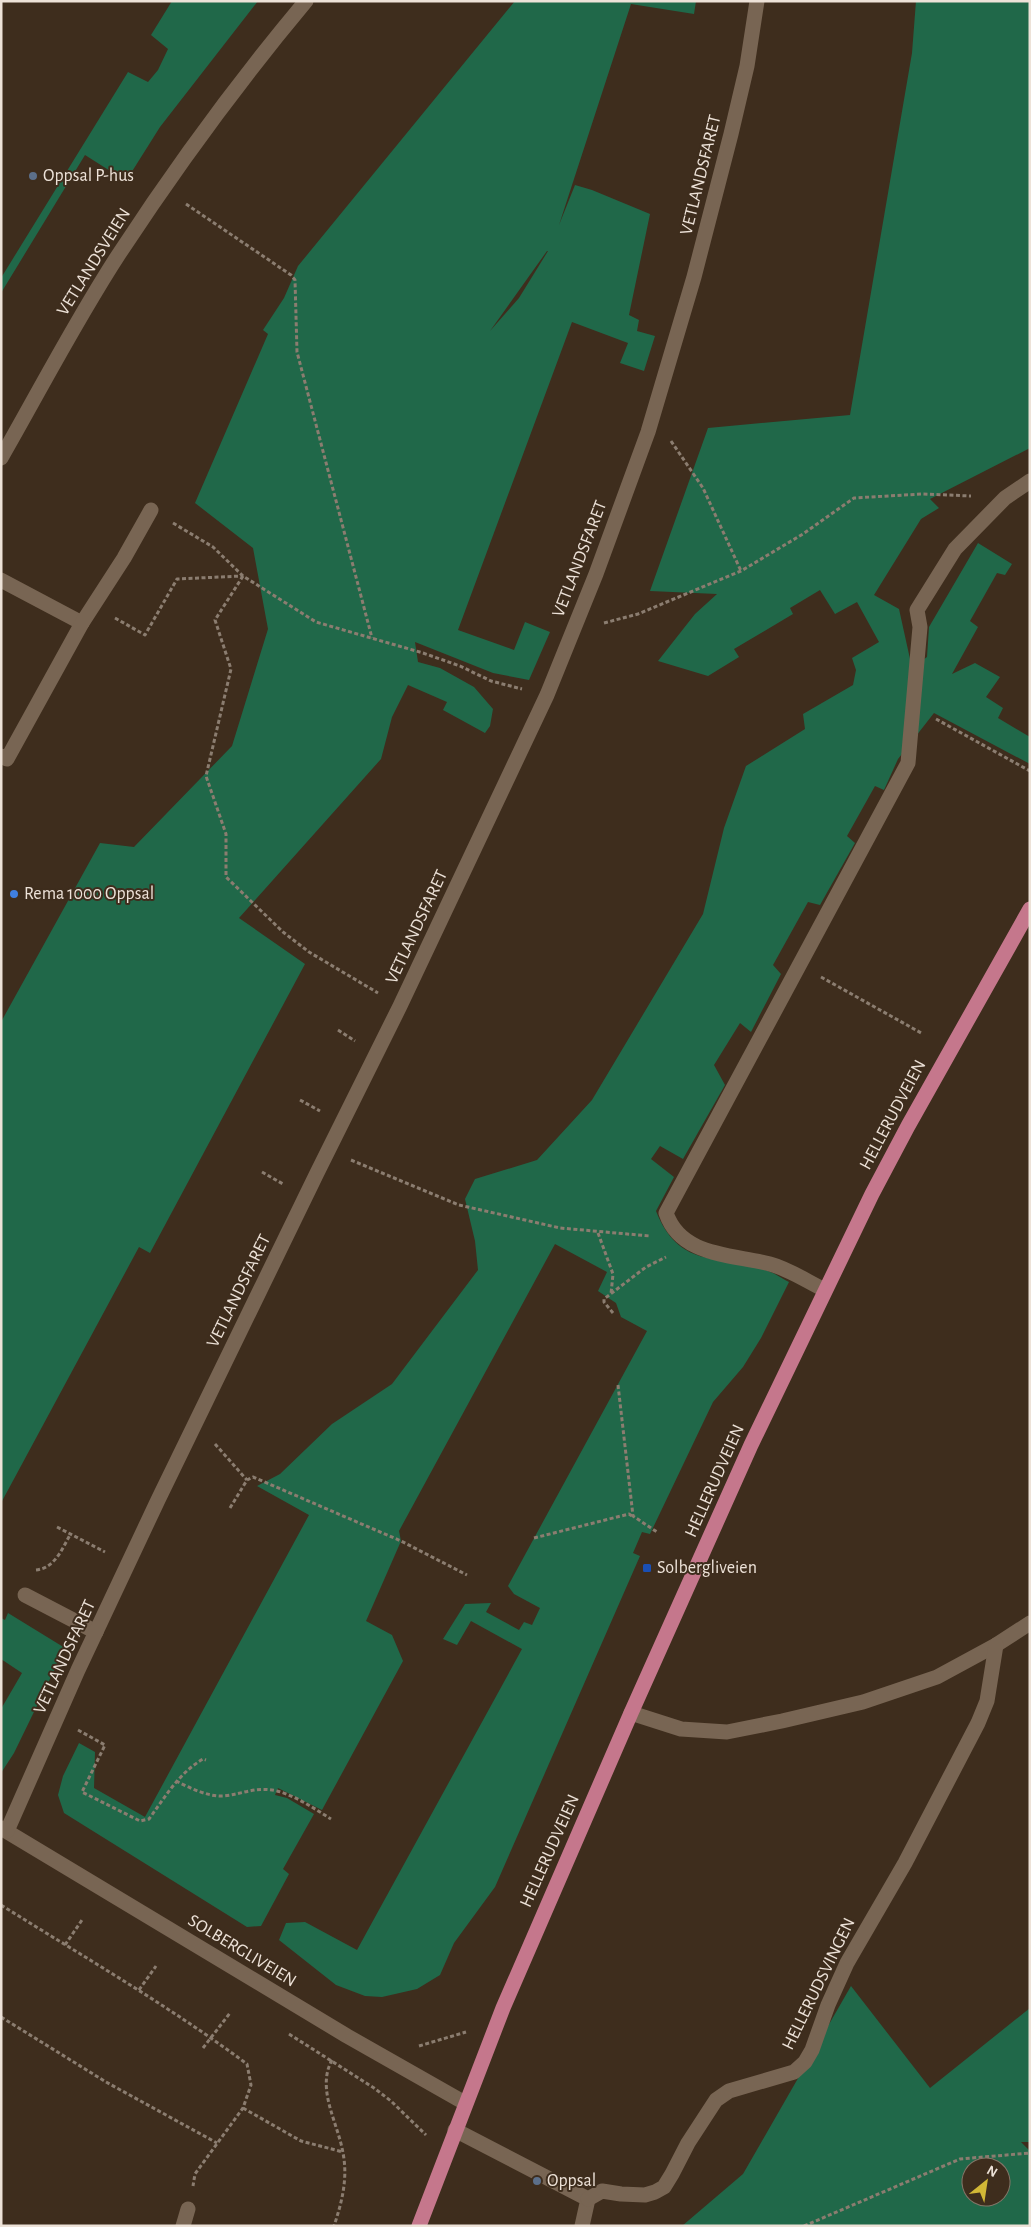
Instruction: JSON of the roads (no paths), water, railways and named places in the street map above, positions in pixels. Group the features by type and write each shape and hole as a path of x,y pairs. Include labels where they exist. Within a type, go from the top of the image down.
{"main road":[{"name":"HELLERUDVEIEN","path":"419,2226 465,2103 523,1962 631,1714 752,1445 825,1290 908,1126 1030,909"}],"street":[{"name":"VETLANDSVEIEN","path":"1,458 82,315 174,172 306,1"},
{"name":"VETLANDSFARET","path":"4,1829 96,1632 317,1173 400,1006 547,695 596,574 648,432 694,277 731,134 747,66 757,1"},
{"path":"825,1290 771,1265 717,1254 689,1242 670,1225 666,1213 908,763 920,627 917,610 955,549 1005,498 1030,481"},
{"path":"1,756 7,759 82,623 124,558 151,510"},
{"path":"1,580 82,623"},
{"path":"25,1595 96,1632"},
{"path":"631,1714 681,1729 727,1732 863,1702 937,1677 996,1644 1030,1622"},
{"name":"HELLERUDSVINGEN","path":"588,2199 602,2191 645,2195 664,2187 716,2100 729,2091 794,2072 805,2062 812,2050 828,2005 847,1963 905,1863 978,1723 987,1701 996,1644"},
{"name":"SOLBERGLIVEIEN","path":"4,1829 347,2036 465,2103"},
{"path":"455,2130 588,2199 582,2226"},
{"path":"183,2226 188,2209"}],"place":[{"name":"Oppsal P-hus","path":"33,176"},
{"name":"Rema 1000 Oppsal","path":"14,894"},
{"name":"Solbergliveien","path":"647,1568"},
{"name":"Oppsal","path":"537,2181"}]}
